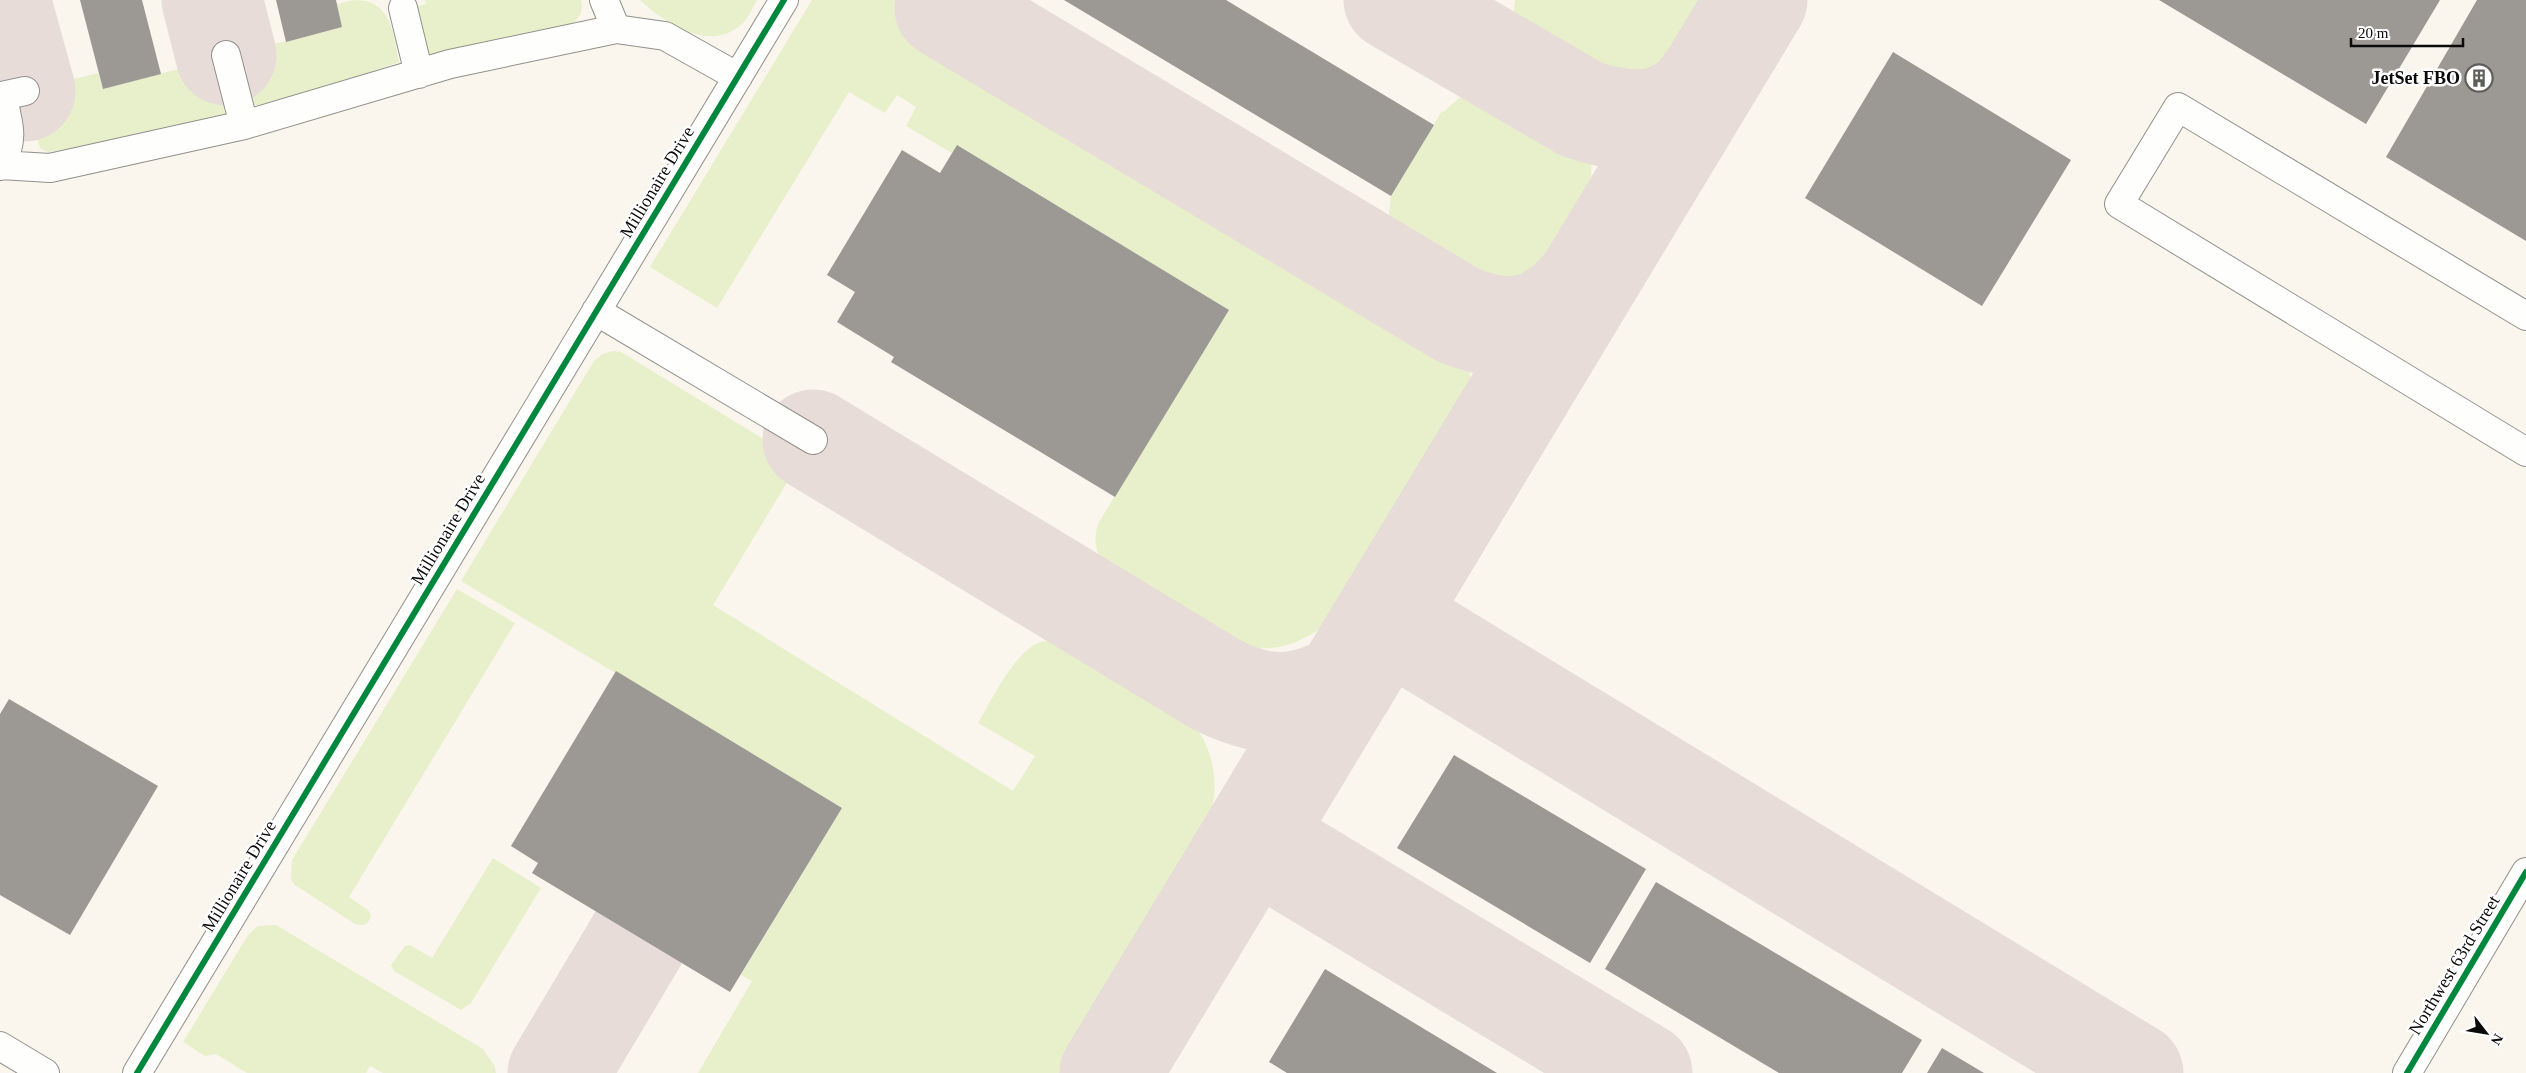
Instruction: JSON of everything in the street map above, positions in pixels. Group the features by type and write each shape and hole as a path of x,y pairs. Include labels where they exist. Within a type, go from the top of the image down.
{"street":[{"path":"604,0 616,29"},
{"name":"Millionaire Drive","path":"137,1073 784,0"},
{"path":"403,8 419,74"},
{"path":"25,91 2,96 8,124 10,150 0,166 50,168 244,125 450,64 616,29 665,36 738,77"},
{"path":"226,56 244,125"},
{"path":"2526,316 2178,107 2119,204 2526,452"},
{"path":"596,311 813,440"},
{"name":"Northwest 63rd Street","path":"2407,1073 2526,872"},
{"path":"0,1046 45,1073"}],"green space":[{"path":"355,0 377,6 384,12 392,30 399,62 377,70 379,76 261,106 252,104 234,54 342,27 337,4"},
{"path":"425,0 581,0 582,8 576,21 570,26 428,55 414,7 426,4"},
{"path":"640,0 757,0 743,23 730,32 717,36 703,36 676,26"},
{"path":"812,0 928,0 917,20 1439,333 1460,352 1465,359 1470,374 1470,394 1334,619 1309,636 1281,647 1256,648 1239,645 1217,637 1154,601 1120,577 1101,559 1097,550 1096,540 1099,522 1229,310 957,145 952,153 906,126 916,107 897,95 885,113 849,92 717,308 650,267"},
{"path":"1515,0 1707,0 1665,70 1662,69 1654,79 1639,89 1621,93 1611,92 1583,80 1538,53 1518,33 1514,15"},
{"path":"212,60 226,116 105,143 48,152 40,148 25,91 98,73 103,89"},
{"path":"1481,88 1524,103 1556,122 1581,144 1588,154 1591,165 1590,182 1584,199 1586,200 1537,283 1502,302 1488,301 1471,295 1405,255 1395,243 1389,212 1391,196 1442,111 1444,112 1456,100"},
{"path":"613,351 621,352 785,452 792,466 791,476 713,605 1013,791 1035,756 978,723 1006,674 1015,662 1035,644 1049,641 1072,647 1183,715 1201,735 1207,747 1214,773 1214,799 1211,812 1216,816 1062,1073 698,1073 752,981 741,975 842,808 461,581 594,361 603,354"},
{"path":"457,589 515,623 349,897 369,911 371,917 365,924 355,924 295,885 291,880 292,860"},
{"path":"493,858 541,888 471,1003 461,1010 394,971 391,965 405,946 410,945 432,958"},
{"path":"276,925 483,1049 494,1065 496,1073 383,1073 370,1066 366,1073 247,1073 216,1054 205,1056 183,1042 248,935 258,926"}],"building":[{"path":"80,0 142,0 161,74 103,89"},
{"path":"276,0 336,0 342,27 286,42"},
{"path":"1064,0 1226,0 1434,125 1391,196"},
{"path":"2159,0 2440,0 2366,124"},
{"name":"JetSet FBO","path":"2477,0 2526,0 2526,241 2386,157"},
{"path":"1893,52 2071,160 1982,306 1805,198"},
{"path":"957,145 1229,310 1115,497 891,362 894,357 837,322 855,292 827,275 902,150 940,173"},
{"path":"616,671 842,808 730,992 532,873 538,863 511,846"},
{"path":"9,699 158,786 70,935 0,895 0,714"},
{"path":"1454,755 1646,869 1590,963 1397,848"},
{"path":"1656,882 1922,1040 1902,1073 1779,1073 1605,969"},
{"path":"1325,969 1497,1073 1287,1073 1269,1062"},
{"path":"1942,1048 1984,1073 1927,1073"}],"taxiway":[{"path":"0,0 25,91"},
{"path":"212,0 226,55"},
{"path":"1394,0 1581,109 1607,117 1635,120 1662,116 1674,111 1694,98 1712,75"},
{"path":"1110,1073 1757,0"},
{"path":"945,8 1458,315 1495,326 1528,324 1544,319 1558,310 1586,283"},
{"path":"813,440 1217,685 1235,693 1266,702 1281,702 1312,698 1345,684"},
{"path":"1385,618 2133,1073"},
{"path":"1252,838 1642,1073"},
{"path":"558,1073 639,937"}],"cycle path":[{"path":"137,1073 784,0"},
{"path":"2407,1073 2526,872"}],"place":[{"name":"JetSet FBO","path":"2479,78"}]}
